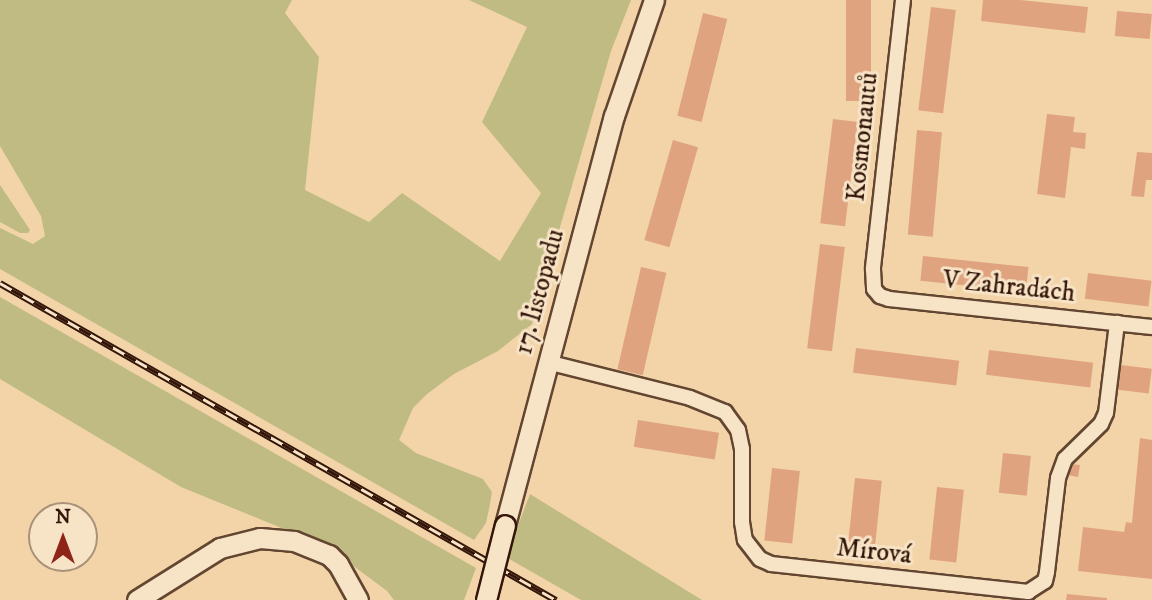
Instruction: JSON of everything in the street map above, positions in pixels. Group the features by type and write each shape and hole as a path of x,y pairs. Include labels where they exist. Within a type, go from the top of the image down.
{"street":[{"name":"17. listopadu","path":"485,600 614,116 654,0"},
{"name":"Kosmonautů","path":"872,280 903,0"},
{"name":"V Zahradách","path":"872,280 880,296 889,299 1152,327"},
{"name":"Mírová","path":"547,362 690,398 725,412 738,430 742,449 742,522 745,540 760,559 771,564 1028,592 1045,581 1048,572 1058,478 1065,459 1101,424 1106,413 1116,323"},
{"path":"138,600 220,548 260,538 294,541 328,555 338,564 359,600"}],"shaded area":[{"path":"0,0 292,0 285,13 319,57 305,190 369,222 402,193 500,261 541,193 482,122 527,27 469,0 631,0 611,51 532,324 498,351 454,374 427,394 413,408 399,440 416,453 483,479 492,492 486,523 474,540 0,269 0,228 33,244 45,236 41,216 0,146"},
{"path":"0,185 30,230 28,233 20,233 0,222"},
{"path":"0,297 476,568 464,600 394,600 387,591 328,547 181,487 0,379"},
{"path":"530,494 702,600 581,600 506,557"}],"building":[{"path":"846,0 871,0 871,101 846,101"},
{"path":"983,0 1020,0 1088,7 1085,33 981,21"},
{"path":"931,7 956,10 943,113 918,110"},
{"path":"1117,11 1152,14 1150,39 1115,36"},
{"path":"703,13 727,19 702,122 677,116"},
{"path":"1047,114 1075,117 1073,132 1086,133 1085,149 1071,147 1065,198 1037,194"},
{"path":"833,119 858,122 845,226 820,223"},
{"path":"917,130 942,132 933,237 908,235"},
{"path":"673,140 698,147 669,247 644,240"},
{"path":"1137,152 1152,153 1152,180 1146,180 1144,197 1131,196"},
{"path":"820,244 845,247 832,351 807,348"},
{"path":"923,256 1028,267 1026,292 920,281"},
{"path":"641,267 666,273 643,375 617,369"},
{"path":"1088,273 1152,281 1148,307 1085,299"},
{"path":"856,348 959,361 956,385 853,373"},
{"path":"989,350 1093,363 1090,388 986,375"},
{"path":"1121,365 1152,369 1149,394 1118,390"},
{"path":"638,420 719,433 715,459 634,447"},
{"path":"1140,438 1152,440 1152,579 1078,571 1083,527 1124,532 1126,522 1132,523"},
{"path":"1003,453 1031,456 1027,496 999,493"},
{"path":"1070,464 1080,465 1078,477 1067,475"},
{"path":"772,468 800,471 792,544 764,541"},
{"path":"855,478 882,481 874,552 847,550"},
{"path":"937,487 964,490 956,562 929,560"},
{"path":"1067,594 1107,598 1107,600 1066,600"}],"railway":[{"path":"0,283 556,600"}]}
